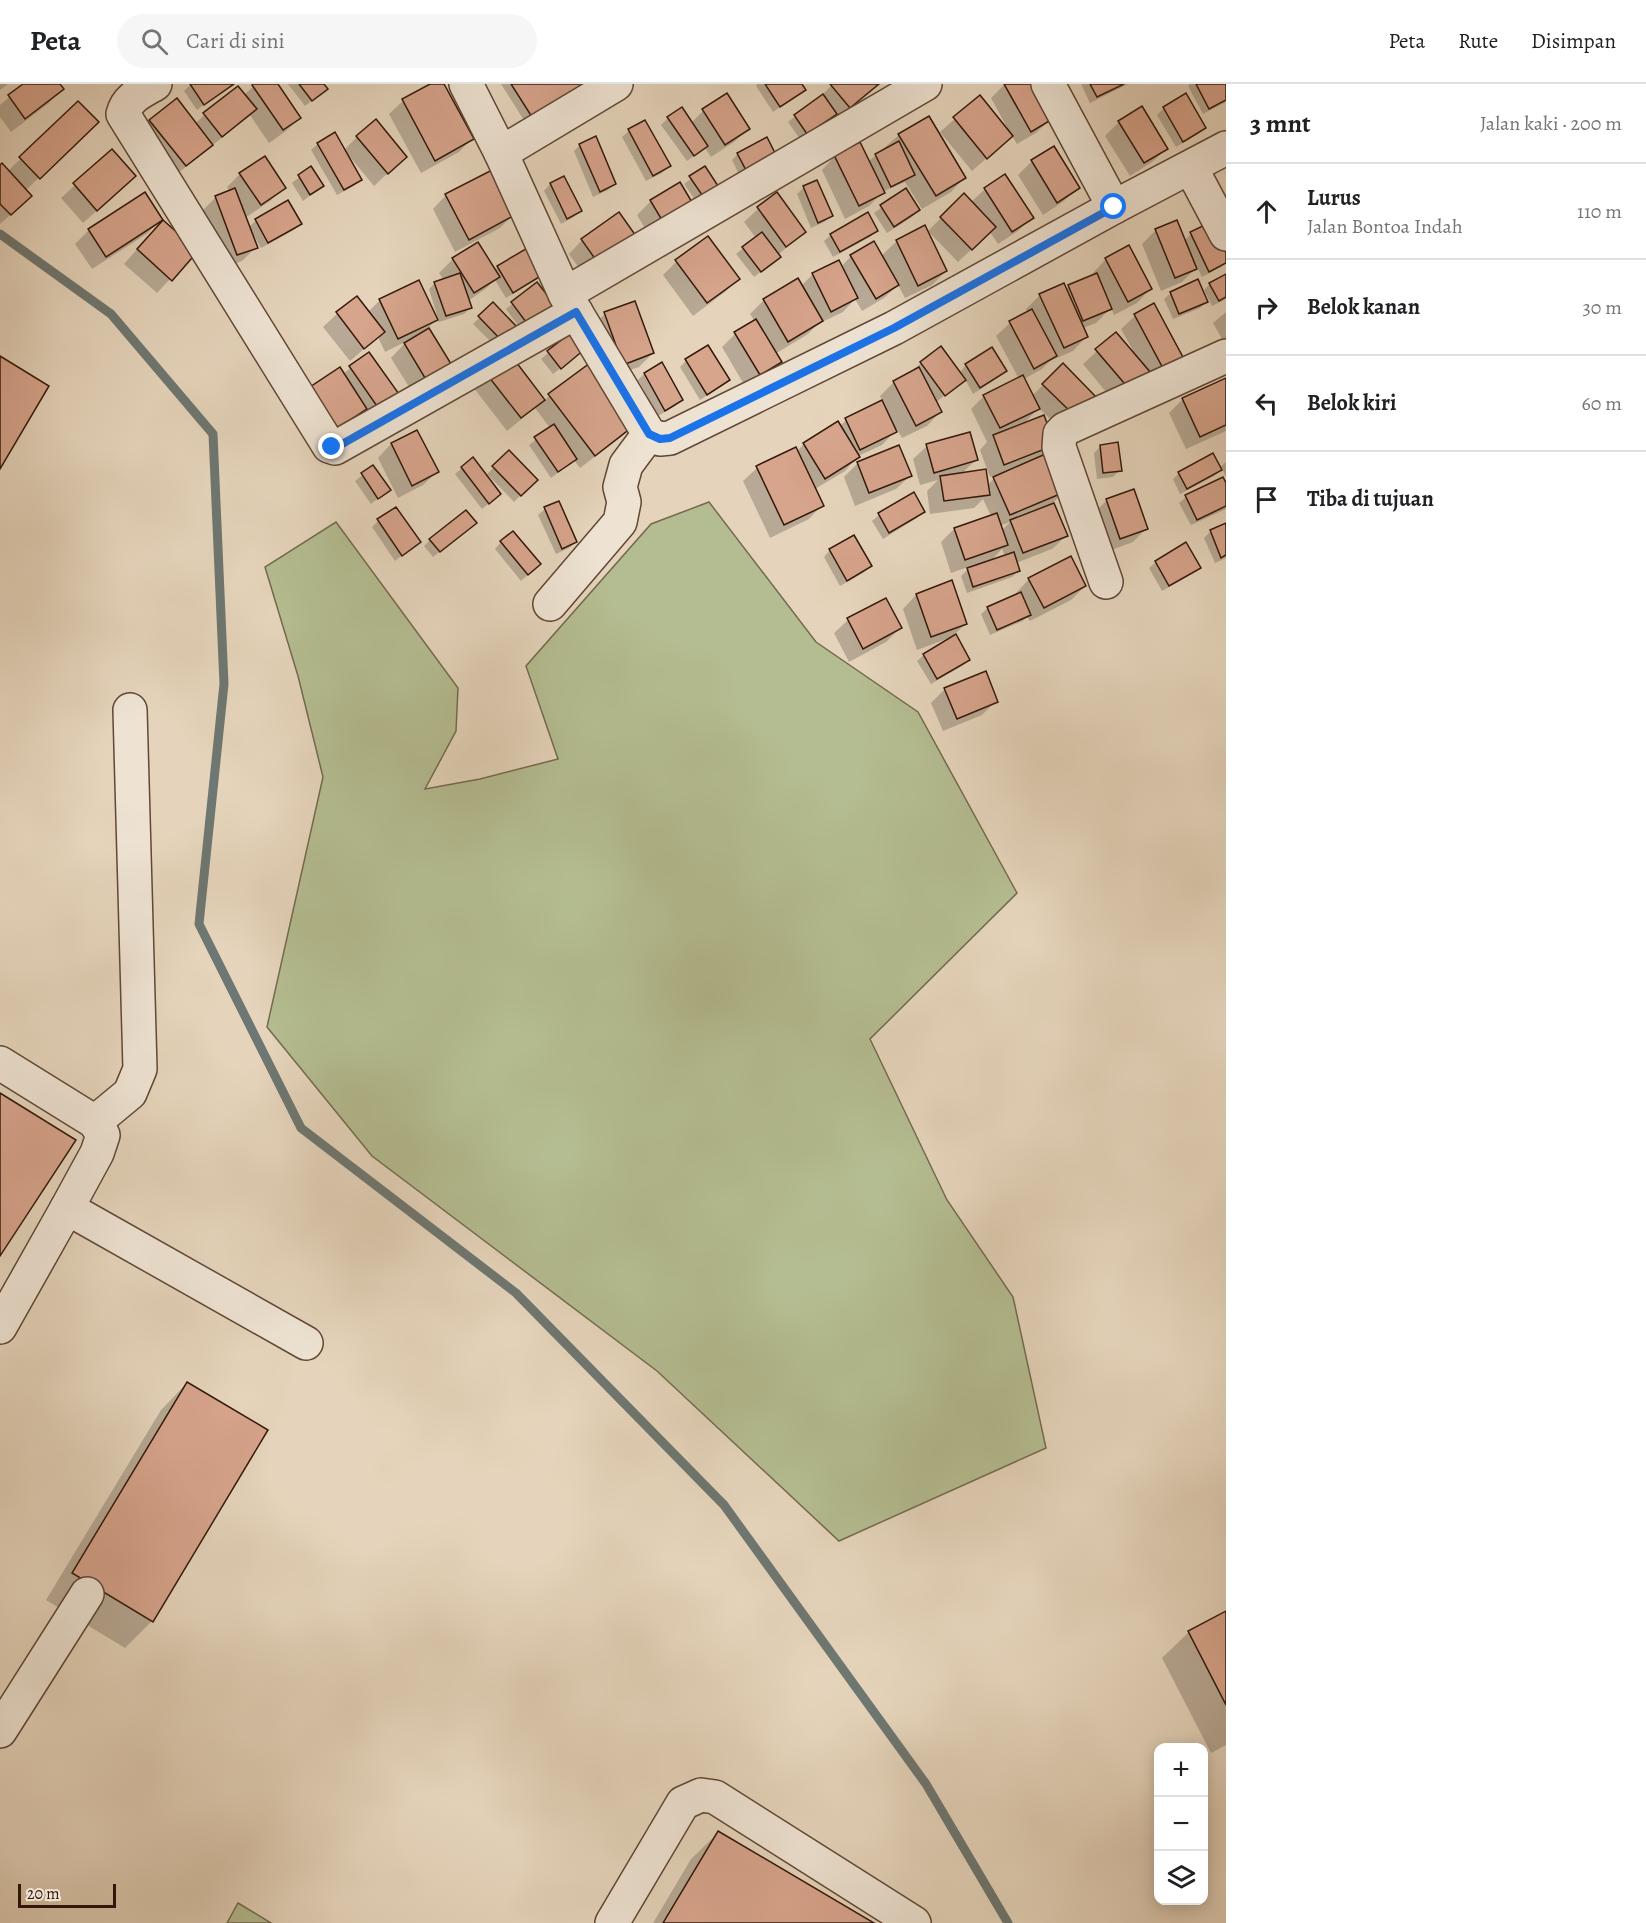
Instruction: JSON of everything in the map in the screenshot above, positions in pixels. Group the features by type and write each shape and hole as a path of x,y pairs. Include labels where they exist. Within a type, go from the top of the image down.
{"street":[{"path":"466,84 571,303 659,436"},
{"path":"501,153 616,84"},
{"path":"144,91 125,105 123,114 329,446 335,448 925,84"},
{"path":"1048,84 1114,207"},
{"path":"550,604 620,522 624,502 620,487 626,465 659,436 894,328 1226,148"},
{"path":"1191,168 1226,234"},
{"path":"1106,582 1059,447 1061,432 1226,356"},
{"path":"95,1122 130,1094 140,1069 130,710"},
{"path":"0,1063 95,1122 103,1135 97,1153 68,1208 0,1327"},
{"path":"68,1208 306,1343"},
{"path":"0,1731 87,1594"},
{"path":"612,1923 683,1803 701,1795 715,1797 914,1923"}],"green space":[{"path":"709,502 816,642 918,712 1017,893 870,1039 947,1200 1013,1297 1046,1448 839,1541 657,1371 372,1156 267,1027 323,777 298,676 265,567 336,522 458,688 456,731 425,789 480,779 558,759 526,666 651,524"},
{"path":"238,1903 271,1923 227,1923"}],"building":[{"path":"23,84 60,84 64,89 25,119 8,95"},
{"path":"190,84 234,84 204,105"},
{"path":"253,84 278,84 301,118 283,130"},
{"path":"299,84 324,84 328,89 312,101"},
{"path":"430,84 444,84 474,139 435,161 402,99"},
{"path":"511,84 584,84 532,117"},
{"path":"765,84 802,84 806,90 780,107"},
{"path":"830,84 879,84 850,108"},
{"path":"1004,84 1031,84 1051,120 1031,132"},
{"path":"1090,84 1124,84 1097,97"},
{"path":"1196,84 1226,84 1226,100 1209,109"},
{"path":"238,86 257,109 222,137 203,113"},
{"path":"727,93 750,129 725,145 702,109"},
{"path":"1186,93 1206,128 1183,142 1163,107"},
{"path":"823,94 837,114 807,134 794,115"},
{"path":"980,95 1013,136 987,159 953,117"},
{"path":"177,98 213,145 186,166 149,120"},
{"path":"78,101 99,122 40,179 19,157"},
{"path":"1142,106 1168,149 1144,163 1118,121"},
{"path":"682,107 708,146 694,156 667,117"},
{"path":"929,116 966,178 936,196 898,134"},
{"path":"376,119 407,157 388,174 356,136"},
{"path":"645,120 671,166 653,176 628,129"},
{"path":"335,132 362,180 344,190 317,143"},
{"path":"596,136 616,184 600,192 579,144"},
{"path":"767,137 779,161 749,176 737,153"},
{"path":"899,141 915,175 891,187 875,154"},
{"path":"860,142 885,193 859,206 834,155"},
{"path":"1054,146 1080,188 1057,203 1031,160"},
{"path":"112,149 136,176 97,211 73,183"},
{"path":"265,156 286,188 261,205 239,173"},
{"path":"2,163 32,196 11,215 0,204 0,165"},
{"path":"311,166 324,186 310,195 298,175"},
{"path":"705,166 724,195 709,205 689,176"},
{"path":"492,170 515,215 469,240 445,194"},
{"path":"1005,174 1034,218 1012,232 984,188"},
{"path":"564,176 582,211 567,219 550,183"},
{"path":"817,180 833,216 818,223 803,186"},
{"path":"680,182 699,214 669,232 650,200"},
{"path":"235,188 258,248 237,255 215,196"},
{"path":"906,188 920,210 894,227 880,205"},
{"path":"145,192 163,220 106,257 88,229"},
{"path":"777,192 806,232 786,247 757,207"},
{"path":"964,193 996,227 972,250 940,217"},
{"path":"288,200 302,224 268,243 255,219"},
{"path":"619,212 641,243 603,270 581,239"},
{"path":"868,212 878,231 840,252 830,234"},
{"path":"163,220 198,251 172,281 137,249"},
{"path":"1177,220 1197,269 1175,278 1155,229"},
{"path":"1211,222 1226,253 1226,263 1209,272 1190,232"},
{"path":"925,225 947,271 918,286 896,240"},
{"path":"762,232 781,257 761,272 742,247"},
{"path":"708,236 740,279 707,303 675,260"},
{"path":"874,241 899,285 876,299 850,255"},
{"path":"478,242 500,277 474,293 452,258"},
{"path":"1129,245 1152,289 1128,302 1105,258"},
{"path":"529,247 544,274 513,293 497,266"},
{"path":"839,260 858,298 831,312 812,273"},
{"path":"460,273 472,308 446,316 434,282"},
{"path":"1097,273 1112,309 1083,321 1068,285"},
{"path":"1226,274 1226,297 1219,301 1209,283"},
{"path":"798,278 823,321 788,342 763,299"},
{"path":"1198,279 1208,302 1179,314 1170,292"},
{"path":"419,280 438,320 398,339 379,299"},
{"path":"537,282 558,309 532,330 511,302"},
{"path":"1064,283 1088,337 1064,348 1039,294"},
{"path":"357,296 385,332 364,349 336,312"},
{"path":"635,301 654,353 623,365 604,312"},
{"path":"493,302 517,327 502,341 478,316"},
{"path":"1154,303 1185,361 1165,372 1134,314"},
{"path":"1032,309 1057,356 1034,369 1009,321"},
{"path":"756,319 782,362 760,375 734,332"},
{"path":"429,328 453,367 428,383 404,343"},
{"path":"572,332 585,349 561,369 547,351"},
{"path":"1116,332 1151,373 1130,390 1095,349"},
{"path":"708,345 730,380 707,395 685,359"},
{"path":"941,346 966,380 945,396 920,362"},
{"path":"992,347 1007,371 980,388 965,364"},
{"path":"369,352 399,394 379,409 349,366"},
{"path":"510,354 545,400 521,418 485,372"},
{"path":"0,356 49,386 0,469"},
{"path":"662,362 683,400 665,411 644,373"},
{"path":"590,363 636,424 595,456 548,394"},
{"path":"1063,363 1098,399 1078,419 1042,384"},
{"path":"340,367 367,409 338,428 310,387"},
{"path":"919,367 942,412 916,426 893,381"},
{"path":"1023,375 1040,409 1000,428 983,395"},
{"path":"1226,378 1226,425 1200,437 1182,398"},
{"path":"882,400 897,432 860,450 845,418"},
{"path":"1044,415 1055,445 1004,465 993,435"},
{"path":"838,421 860,457 825,479 803,443"},
{"path":"554,424 577,459 558,472 534,437"},
{"path":"417,430 439,472 412,486 391,443"},
{"path":"970,432 978,460 934,473 926,444"},
{"path":"1118,442 1122,471 1103,473 1100,445"},
{"path":"899,445 912,476 869,493 857,462"},
{"path":"796,447 824,506 784,525 756,466"},
{"path":"509,450 538,480 521,496 492,466"},
{"path":"1050,452 1067,491 1010,515 993,477"},
{"path":"1213,453 1222,470 1187,489 1178,472"},
{"path":"473,457 501,494 489,504 461,467"},
{"path":"373,465 391,490 378,499 361,473"},
{"path":"986,469 990,495 944,501 940,476"},
{"path":"1223,477 1226,483 1226,506 1197,520 1185,495"},
{"path":"1134,489 1148,529 1120,539 1106,499"},
{"path":"914,492 925,512 889,533 878,513"},
{"path":"559,501 577,542 562,549 544,507"},
{"path":"1054,503 1068,536 1023,553 1010,520"},
{"path":"396,507 421,542 402,556 377,519"},
{"path":"466,510 477,523 440,552 429,539"},
{"path":"997,513 1008,545 965,560 954,528"},
{"path":"1226,523 1226,555 1221,558 1210,530"},
{"path":"513,531 541,564 528,575 500,541"},
{"path":"854,535 872,566 847,581 829,549"},
{"path":"1186,542 1201,568 1169,586 1155,561"},
{"path":"1014,552 1020,571 973,587 967,568"},
{"path":"1071,556 1086,586 1044,608 1028,578"},
{"path":"952,580 967,624 931,637 916,594"},
{"path":"1021,592 1031,615 997,630 987,607"},
{"path":"886,598 902,628 863,649 847,618"},
{"path":"956,634 970,660 937,679 923,654"},
{"path":"986,671 998,702 957,719 944,688"},
{"path":"0,1093 76,1140 0,1256"},
{"path":"187,1382 268,1430 153,1622 72,1573"},
{"path":"1226,1611 1226,1705 1188,1631"},
{"path":"718,1831 874,1923 663,1923"}],"waterway":[{"path":"0,234 111,314 213,434 224,684 199,924 301,1128 516,1293 724,1505 926,1784 1008,1923"}],"route":[{"path":"332,447 335,448 576,312 649,434 660,439 670,438 894,328 1114,207"}]}
